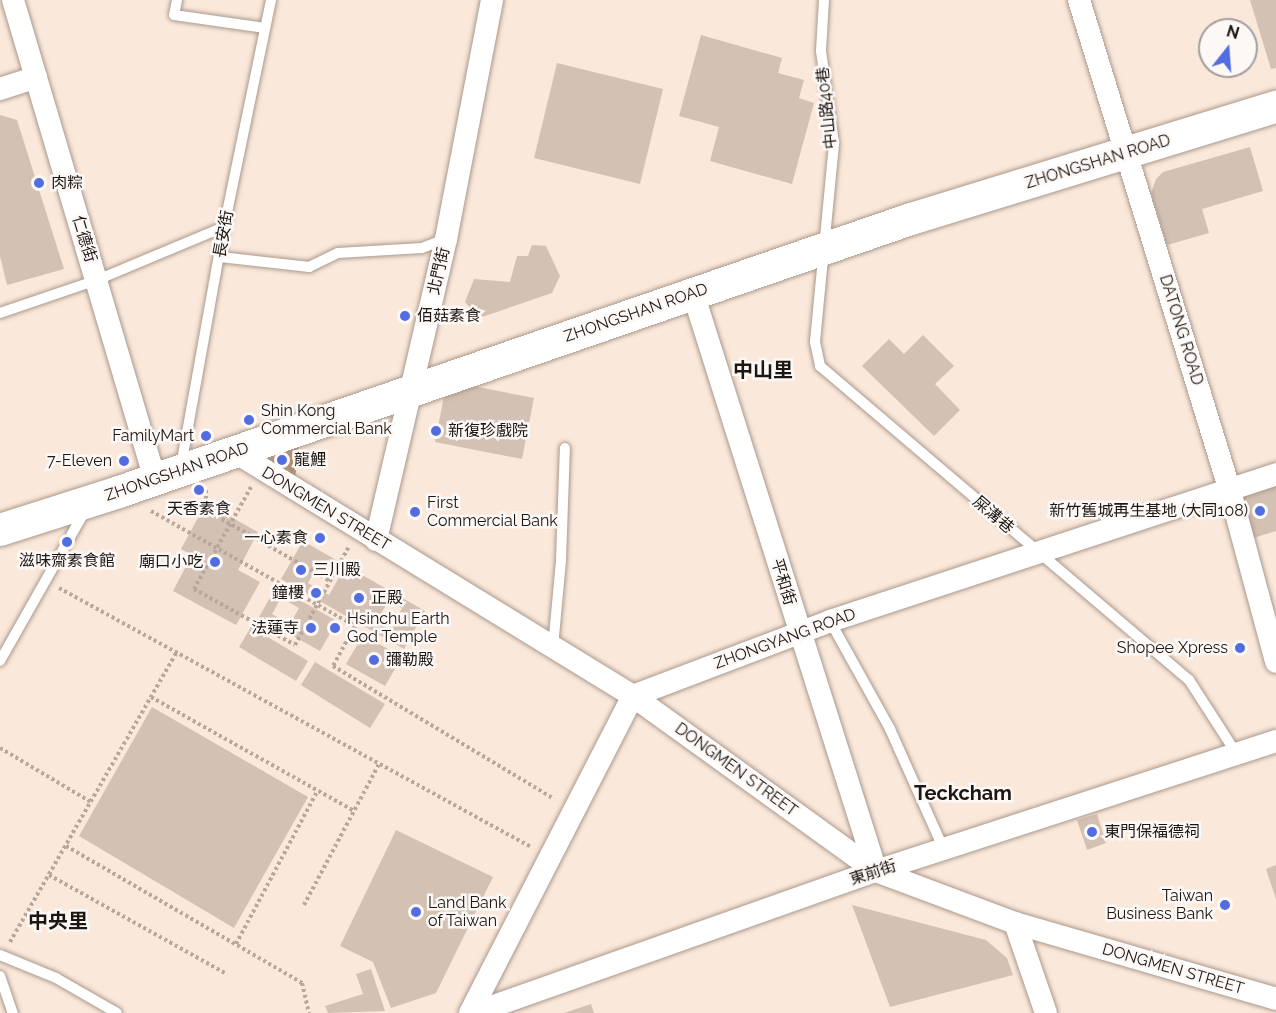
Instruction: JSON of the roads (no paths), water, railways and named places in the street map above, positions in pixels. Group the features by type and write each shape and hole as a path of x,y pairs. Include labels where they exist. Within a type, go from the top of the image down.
{"street":[{"name":"仁德街","path":"13,0 97,280 180,470"},
{"name":"北門街","path":"367,535 412,392 446,239 492,0"},
{"name":"DATONG ROAD","path":"1079,0 1230,491 1276,662"},
{"path":"0,89 36,77"},
{"name":"ZHONGSHAN ROAD","path":"0,530 180,470 247,461 412,392 693,293 822,252 911,219 1276,107"},
{"name":"平和街","path":"693,293 876,871"},
{"name":"DONGMEN STREET","path":"247,461 633,696 876,871 1015,923 1276,999"},
{"name":"ZHONGYANG ROAD","path":"633,696 830,621 1040,554 1276,474"},
{"path":"472,1013 633,696"},
{"name":"東前街","path":"472,1013 876,871 1276,741"},
{"path":"1015,923 1046,1013"}],"lane":[{"path":"177,0 174,15 265,28"},
{"name":"長安街","path":"180,470 224,227 271,0"},
{"name":"中山路40巷","path":"822,252 834,144 821,51 824,0"},
{"path":"0,313 97,280 224,227"},
{"path":"220,257 309,267 338,253 423,248 446,239"},
{"name":"屎溝巷","path":"822,252 815,342 820,366 1190,680 1236,753"},
{"path":"553,647 561,560 565,448"},
{"path":"0,661 89,502"},
{"path":"830,621 890,729 944,850"},
{"path":"1,956 56,978 117,1013"},
{"path":"0,976 13,1013"}],"place":[{"name":"肉粽","path":"39,183"},
{"name":"佰菇素食","path":"405,316"},
{"name":"Shin Kong Commercial Bank","path":"249,420"},
{"name":"新復珍戲院","path":"436,431"},
{"name":"FamilyMart","path":"206,436"},
{"name":"龍鯉","path":"282,460"},
{"name":"7-Eleven","path":"124,461"},
{"name":"天香素食","path":"199,490"},
{"name":"新竹舊城再生基地 (大同108)","path":"1260,511"},
{"name":"First Commercial Bank","path":"415,512"},
{"name":"一心素食","path":"320,538"},
{"name":"滋味齋素食館","path":"67,542"},
{"name":"廟口小吃","path":"215,562"},
{"name":"三川殿","path":"301,570"},
{"name":"鐘樓","path":"316,593"},
{"name":"正殿","path":"359,598"},
{"name":"法蓮寺","path":"311,628"},
{"name":"Hsinchu Earth God Temple","path":"335,628"},
{"name":"Shopee Xpress","path":"1240,648"},
{"name":"彌勒殿","path":"374,660"},
{"name":"東門保福德祠","path":"1092,832"},
{"name":"Taiwan Business Bank","path":"1225,905"},
{"name":"Land Bank of Taiwan","path":"416,912"}],"district":[{"name":"中山里","path":"763,370"},
{"name":"Teckcham","path":"963,793"},
{"name":"中央里","path":"58,921"}]}
